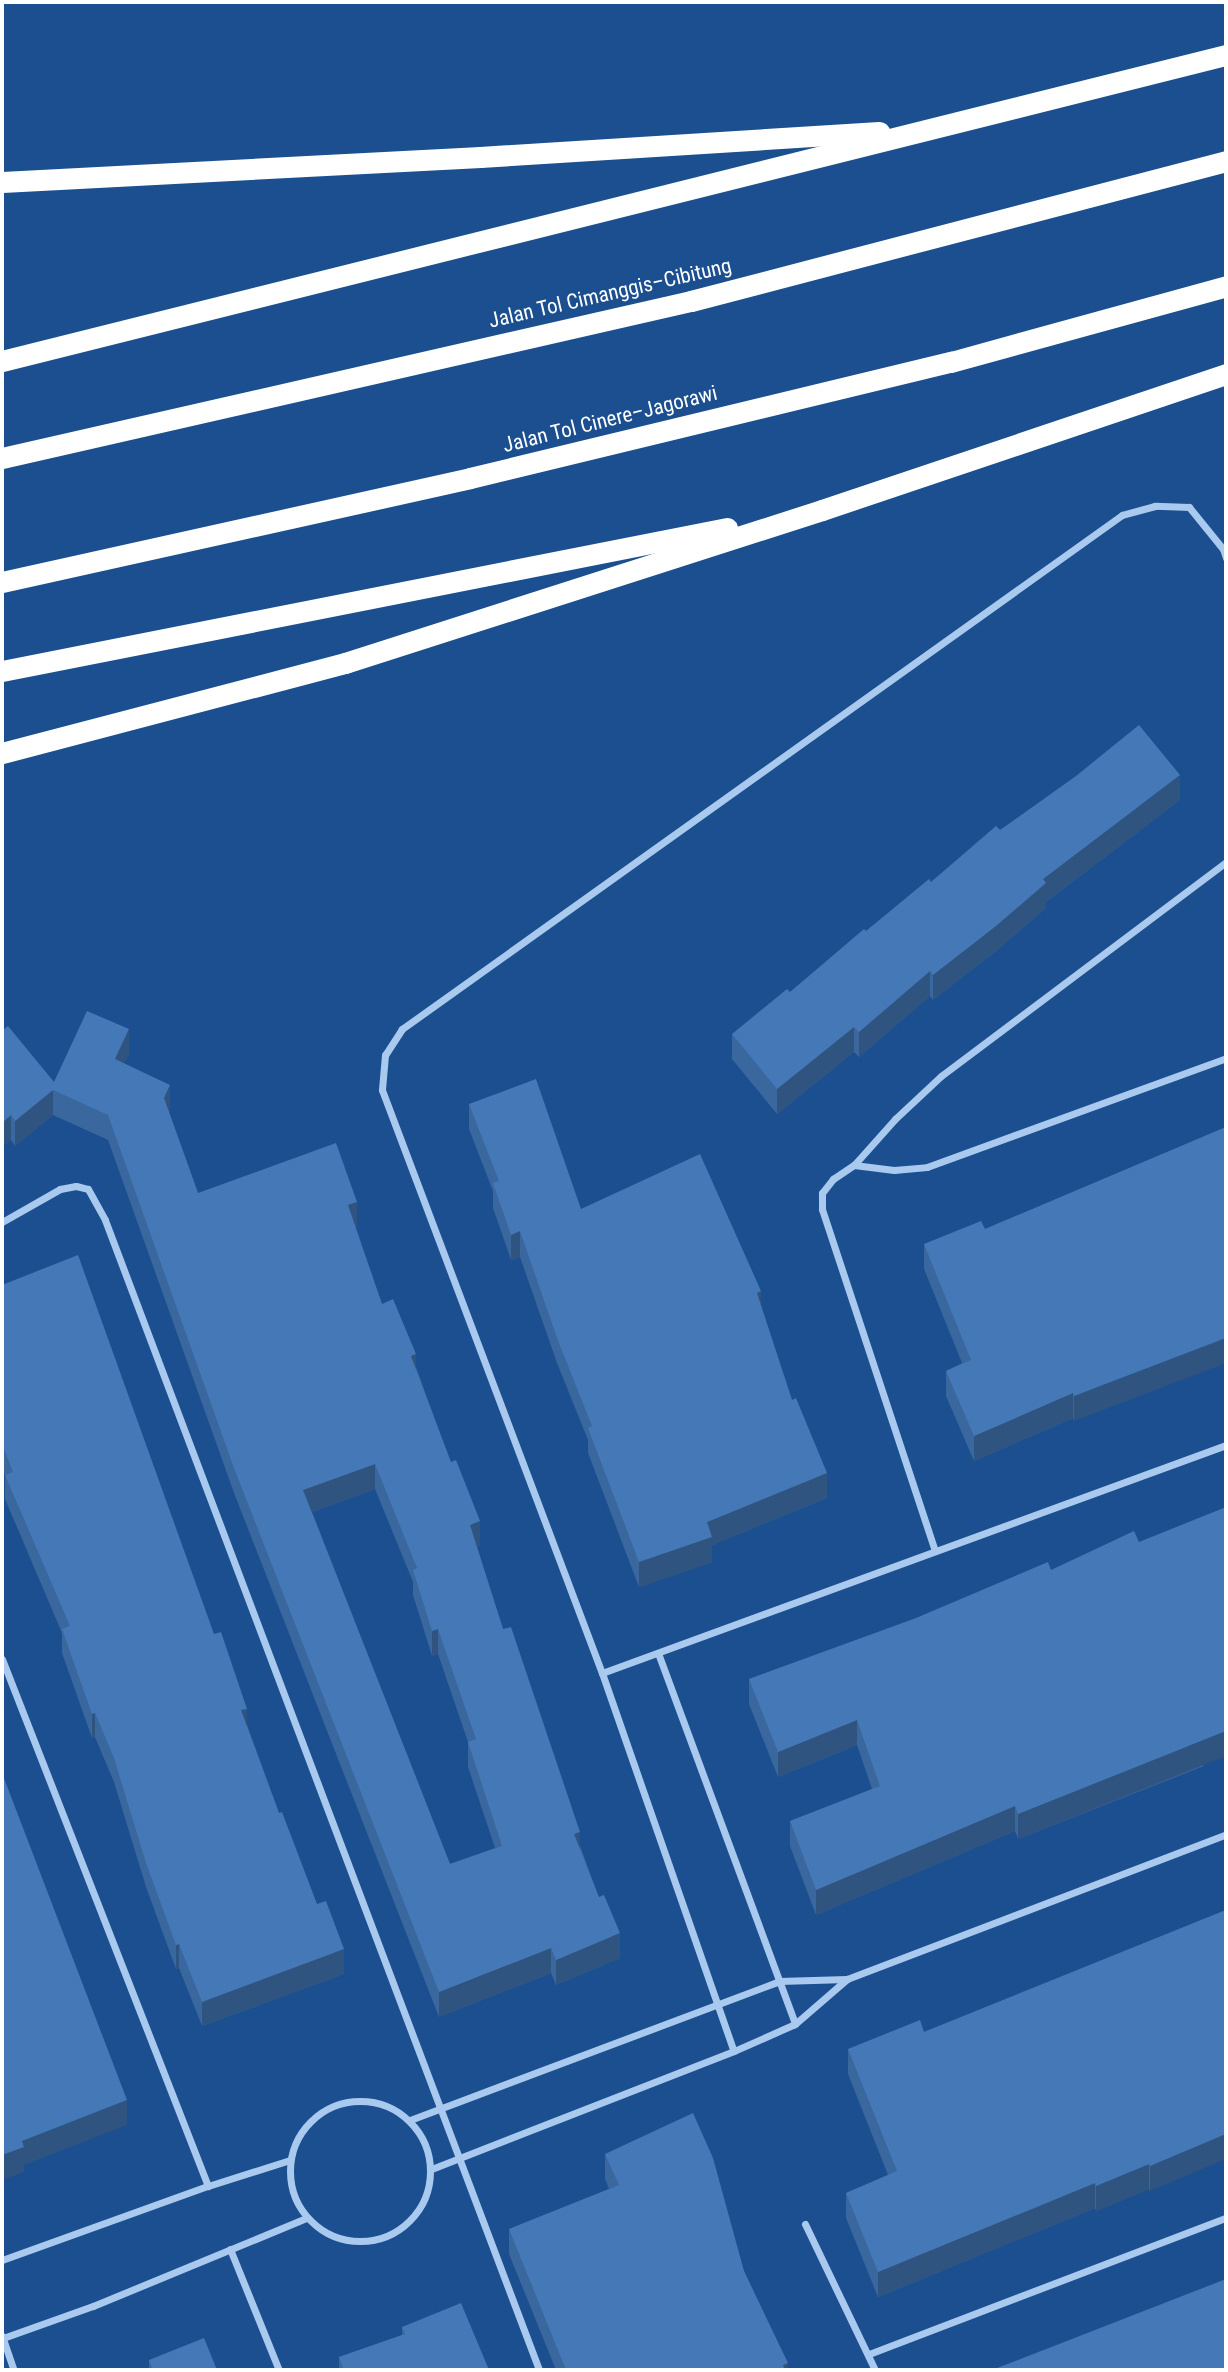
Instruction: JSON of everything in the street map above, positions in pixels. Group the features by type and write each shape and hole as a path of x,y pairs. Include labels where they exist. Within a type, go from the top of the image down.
{"highway":[{"path":"2,361 1226,55"},
{"path":"2,182 480,157 933,129"},
{"name":"Jalan Tol Cimanggis–Cibitung","path":"2,458 691,301 1226,161"},
{"name":"Jalan Tol Cinere–Jagorawi","path":"2,582 470,478 871,381 1226,286"},
{"path":"2,753 345,663 822,510 1226,374"},
{"path":"2,671 822,510"}],"street":[{"path":"734,2051 602,1673 382,1090 384,1055 402,1029 1122,515 1155,506 1189,507 1223,549 1226,558"},
{"path":"935,1551 822,1209 822,1193 833,1179 854,1165 941,1076 1226,862"},
{"path":"854,1165 894,1170 927,1167 1226,1058"},
{"path":"2,1222 60,1189 76,1186 88,1189 95,1200 539,2370"},
{"path":"602,1673 1226,1445"},
{"path":"658,1653 795,2024"},
{"path":"2,1659 208,2186"},
{"path":"410,2120 779,1981 847,1979 1226,1834"},
{"path":"432,2169 734,2051 795,2024 847,1979"},
{"path":"376,2102 410,2120 425,2142 432,2169 424,2203 402,2229 369,2241 335,2237 306,2218 292,2190 290,2160 306,2125 338,2104 376,2102"},
{"path":"2,2260 208,2186 290,2160"},
{"path":"14,2370 2,2337 93,2306 306,2218"},
{"path":"869,2354 1226,2218"},
{"path":"805,2224 875,2370"},
{"path":"230,2249 279,2370"}],"building":[{"path":"1139,725 1180,775 1043,879 1046,883 996,926 933,975 930,971 859,1032 854,1027 777,1089 732,1034 787,989 790,992 864,929 866,931 929,879 931,882 996,826 1000,830 1076,776"},
{"path":"87,1011 129,1029 115,1059 170,1085 164,1098 198,1193 336,1143 357,1202 348,1205 382,1304 393,1299 416,1354 411,1356 451,1462 456,1460 480,1521 470,1525 503,1629 511,1627 580,1832 574,1834 599,1897 604,1895 620,1933 556,1960 551,1948 439,1992 234,1468 108,1115 53,1090 15,1121 11,1115 2,1123 2,1031 8,1026 54,1082","holes":["375,1464 417,1568 413,1570 432,1631 438,1629 476,1739 468,1742 502,1846 450,1864 303,1490"]},
{"path":"536,1079 581,1209 700,1154 761,1291 757,1293 792,1400 796,1398 827,1473 707,1522 712,1537 639,1562 588,1428 592,1426 557,1338 520,1231 511,1235 493,1183 499,1181 469,1104"},
{"path":"1226,1127 1226,1338 1074,1396 1073,1393 974,1436 946,1371 971,1360 924,1244 981,1221 985,1229"},
{"path":"78,1255 214,1634 221,1632 247,1709 241,1710 279,1813 282,1812 317,1904 326,1901 344,1949 202,2002 179,1944 176,1945 146,1863 114,1758 95,1713 92,1714 62,1629 70,1626 5,1475 13,1472 2,1444 2,1285"},
{"path":"1226,1507 1226,1731 1018,1814 1015,1806 816,1890 790,1821 880,1786 857,1720 778,1752 749,1679 916,1618 1048,1562 1051,1570 1134,1531 1139,1542"},
{"path":"2,1773 127,2100 22,2141 24,2147 2,2155"},
{"path":"1226,1910 1226,2134 1150,2166 1149,2164 1096,2186 1095,2183 878,2272 846,2193 897,2171 848,2049 920,2020 924,2032"},
{"path":"693,2113 713,2158 744,2271 788,2363 783,2365 785,2370 566,2370 509,2229 619,2185 605,2154"},
{"path":"1226,2279 1226,2370 992,2370"},
{"path":"461,2303 489,2370 344,2370 339,2357 405,2334 402,2327"},
{"path":"204,2338 217,2370 153,2370 149,2360"}]}
